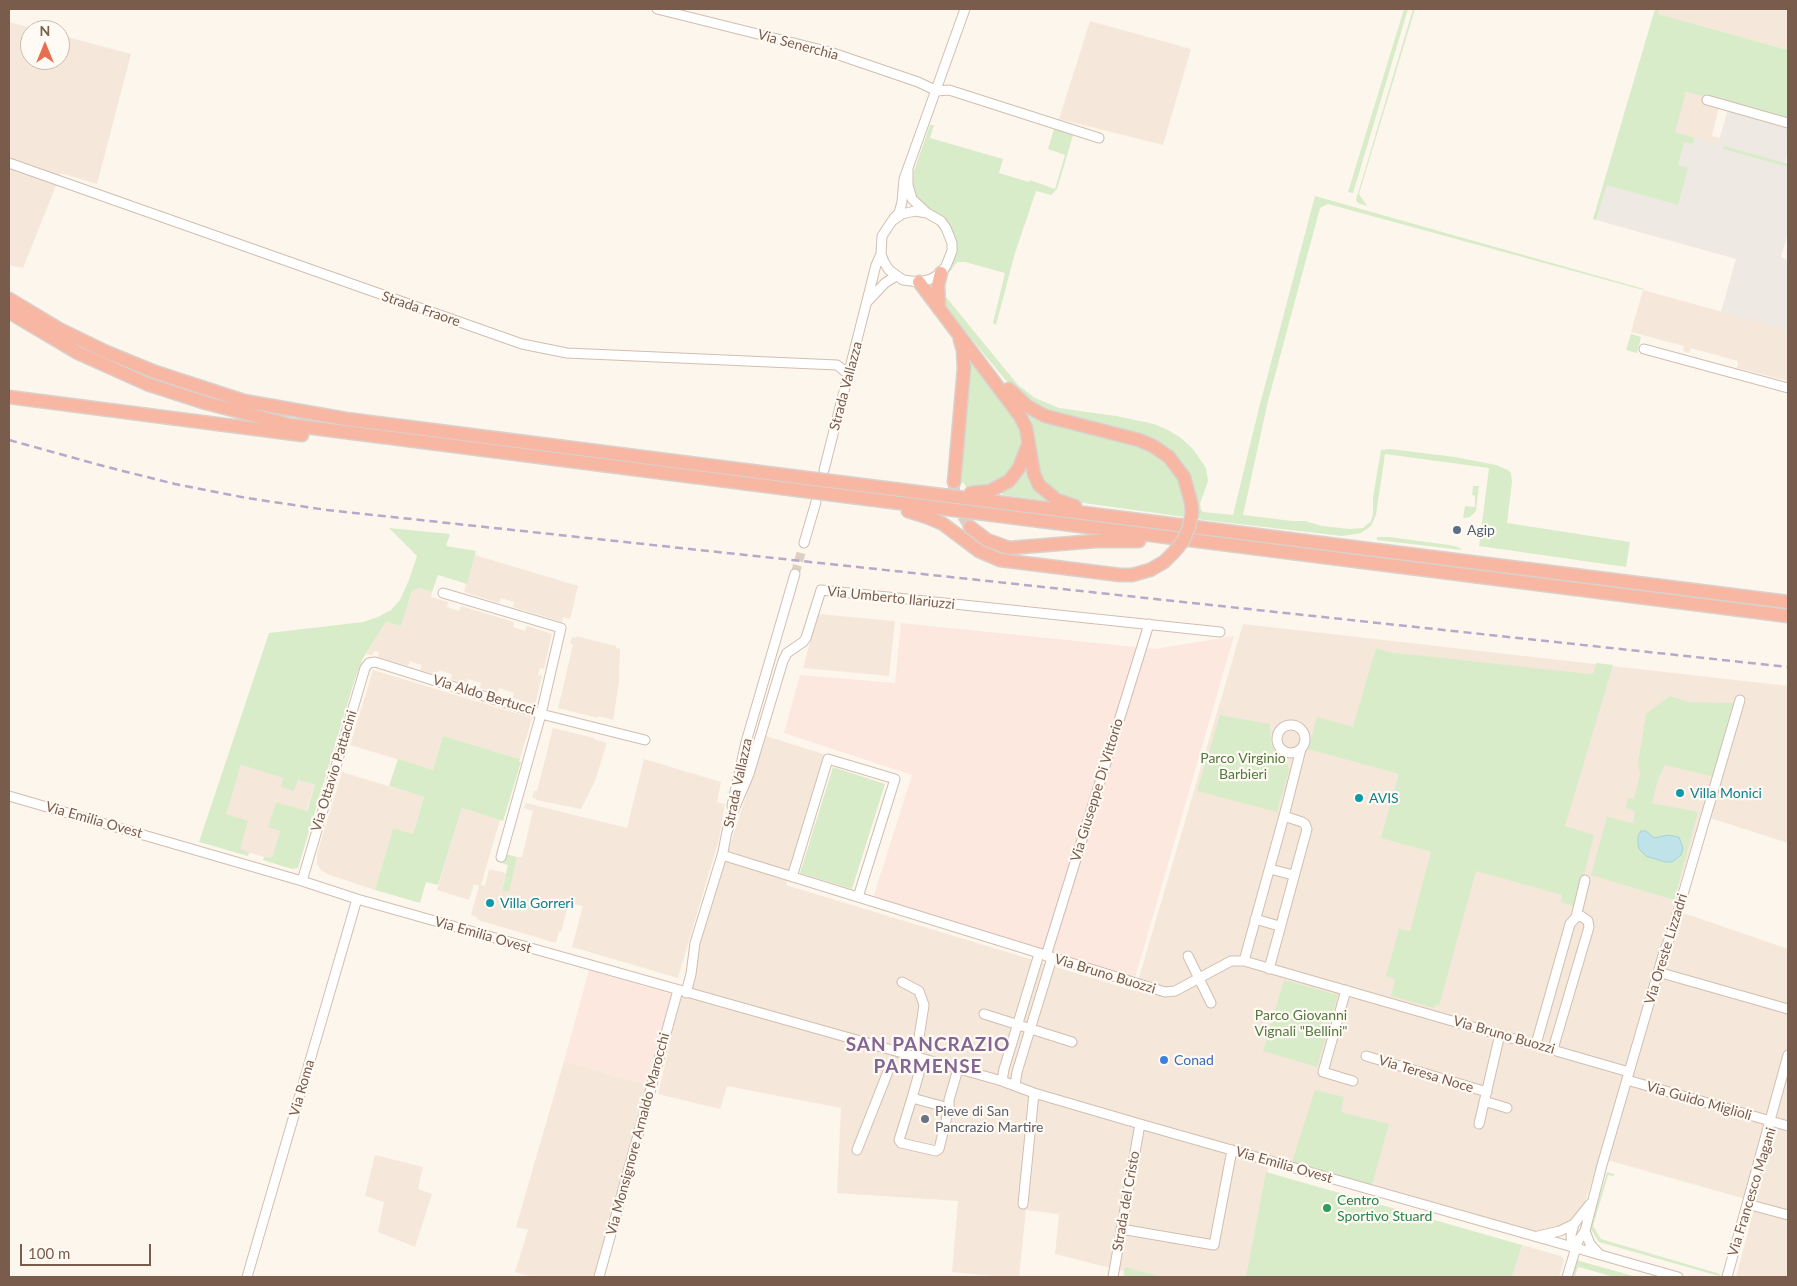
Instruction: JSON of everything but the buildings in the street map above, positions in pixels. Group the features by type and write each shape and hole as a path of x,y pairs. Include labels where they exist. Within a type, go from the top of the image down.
{"highway":[{"path":"939,309 938,285 940,273"},
{"path":"920,282 1018,412 1026,428 1037,482 1049,495 1062,502 1080,507 1159,517 1210,529"},
{"path":"9,299 59,329 104,351 155,372 244,401 336,418 1788,602"},
{"path":"9,312 78,353 147,384 206,403 290,425 1788,616"},
{"path":"951,325 960,340 964,362 954,482"},
{"path":"844,496 927,516 947,526 979,551 1000,560 1132,575 1150,570 1164,562 1183,541 1192,513 1190,492 1184,477 1169,457 1148,444 1057,420 1031,409 1012,392 980,353 960,336"},
{"path":"9,397 357,442 412,442"},
{"path":"878,487 897,484 966,492 990,492 1014,476 1028,445"},
{"path":"970,527 987,540 1009,548 1096,541 1151,540 1162,537"}],"street":[{"name":"Via Senerchia","path":"657,9 830,52 918,82 937,91 949,90 1099,138"},
{"name":"Strada Vallazza","path":"824,470 876,265 881,254 882,236 898,212 902,202 904,179 965,9"},
{"path":"1708,100 1788,123"},
{"name":"Strada Fraore","path":"9,163 522,344 567,353 837,365 848,374"},
{"name":"Strada Vallazza","path":"908,170 908,185 912,199 927,213 941,222 950,235 952,251 950,259 940,273"},
{"path":"892,221 908,212 927,213"},
{"path":"881,254 884,262 896,276 903,280 920,282 931,279 940,273"},
{"name":"Strada Vallazza","path":"868,302 885,283 896,276"},
{"path":"1644,349 1788,388"},
{"path":"803,548 816,502"},
{"name":"Strada Vallazza","path":"682,992 691,974 695,943 722,855 744,751 795,574"},
{"name":"Via Umberto Ilariuzzi","path":"728,830 732,814 751,766 783,661 787,653 806,638 820,590 1220,632"},
{"name":"Via Aldo Bertucci","path":"369,663 375,662 541,714 561,628 443,593"},
{"name":"Via Giuseppe Di Vittorio","path":"1046,956 1149,624"},
{"name":"Via Ottavio Pattacini","path":"302,881 365,668 369,663"},
{"name":"Via Oreste Lizzadri","path":"1574,1248 1585,1231 1592,1199 1658,972 1671,935 1740,700"},
{"path":"501,856 541,714 642,739"},
{"path":"1244,962 1301,749 1306,740 1303,731 1296,725 1286,726 1279,732 1277,741 1281,749 1289,753 1298,752 1301,749"},
{"path":"1289,753 1296,769"},
{"path":"792,877 828,759 895,779 858,898"},
{"name":"Via Emilia Ovest","path":"9,796 358,899 896,1054 919,1058 1002,1081 1034,1093 1140,1124 1678,1277"},
{"path":"1269,969 1307,829 1302,822 1284,816"},
{"name":"Via Bruno Buozzi","path":"722,855 1165,992 1175,991 1231,961 1244,962 1553,1049 1628,1076"},
{"path":"1270,869 1293,875"},
{"path":"1536,1044 1570,924 1576,917 1585,880"},
{"name":"Via Roma","path":"246,1277 358,899"},
{"path":"1553,1049 1589,927 1588,921 1585,918 1576,917"},
{"path":"1255,919 1280,926"},
{"path":"1002,1081 1018,1025 1046,956"},
{"path":"1015,1085 1046,956"},
{"path":"1188,956 1211,1003"},
{"path":"1658,972 1788,1009"},
{"path":"902,982 920,991 924,1005 919,1058 912,1098 899,1140 901,1143 936,1151 939,1149 958,1069"},
{"path":"1346,990 1323,1072 1352,1081"},
{"name":"Via Monsignore Arnaldo Marocchi","path":"598,1277 665,1035 682,992"},
{"path":"984,1014 1072,1042"},
{"path":"1479,1124 1500,1034"},
{"path":"1771,1121 1788,1055"},
{"name":"Via Teresa Noce","path":"1366,1056 1486,1097 1507,1108"},
{"path":"857,1150 889,1069"},
{"name":"Via Guido Miglioli","path":"1628,1076 1771,1121"},
{"path":"1023,1204 1034,1093"},
{"path":"912,1098 949,1104"},
{"name":"Via Francesco Magani","path":"1726,1277 1771,1121 1788,1126"},
{"name":"Strada del Cristo","path":"1113,1277 1140,1124"},
{"path":"1121,1229 1214,1245 1232,1150"},
{"name":"Via Oreste Lizzadri","path":"1574,1224 1584,1213 1592,1199"},
{"path":"1747,1204 1788,1215"},
{"path":"1533,1236 1547,1235 1574,1224"},
{"path":"1567,1277 1574,1248 1571,1234 1574,1224"},
{"path":"1585,1231 1590,1244 1600,1255"}],"shaded area":[{"path":"1659,9 1788,9 1788,50 1657,14"},
{"path":"1090,21 1191,49 1163,145 1059,119"},
{"path":"9,22 20,25 20,70 70,70 70,38 131,54 97,184 61,173 23,268 9,265"},
{"path":"1686,92 1706,97 1719,107 1712,136 1720,138 1718,145 1674,132"},
{"path":"1728,109 1787,125 1788,127 1788,151 1785,163 1788,164 1788,233 1781,257 1788,260 1788,330 1721,312 1736,259 1596,220 1624,125 1693,144 1695,138 1718,144"},
{"path":"1643,290 1788,330 1788,381 1737,368 1738,361 1691,348 1689,353 1683,351 1684,346 1631,332"},
{"path":"475,555 578,586 570,619 563,617 562,622 513,607 514,602 501,598 499,603 464,592"},
{"path":"419,588 432,592 431,597 448,602 447,607 459,611 461,606 514,622 513,627 525,631 527,626 552,634 544,669 540,668 538,675 542,676 535,705 513,698 514,693 499,688 497,693 480,688 481,683 468,679 467,684 451,679 451,674 439,670 437,675 420,670 422,665 410,661 408,666 378,657 379,652 374,651 372,655 366,654 386,622 401,626 412,591"},
{"path":"818,614 895,621 889,676 803,668"},
{"path":"901,623 1155,649 1234,636 1135,978 873,898 912,775 784,733 800,675 895,683"},
{"path":"1243,624 1788,686 1788,843 1701,815 1672,909 1788,949 1788,1277 1736,1277 1756,1202 1600,1158 1582,1211 1570,1224 1551,1238 1270,1158 1248,1277 1146,1277 1055,1254 1059,1214 1026,1210 1019,1277 952,1272 958,1201 837,1193 841,1108 727,1086 720,1109 658,1094 683,986 766,736 826,755 786,885 1135,991"},
{"path":"576,636 616,646 616,648 620,649 619,682 613,720 558,708 573,645 570,643 572,637 576,638"},
{"path":"373,670 532,718 520,759 443,736 433,770 350,745"},
{"path":"553,728 607,743 595,781 581,809 532,798 534,791 537,791"},
{"path":"644,759 721,782 717,802 725,804 719,839 678,978 572,947 583,906 569,903 556,943 478,920 478,918 471,915 479,886 474,884 469,900 437,890 462,808 500,820 481,885 485,886 489,869 506,873 502,890 508,892 517,857 522,857 533,811 524,808 526,803 627,828"},
{"path":"241,765 284,778 288,789 294,790 298,780 315,785 306,811 275,802 280,831 272,859 240,850 225,814"},
{"path":"342,772 424,797 413,834 393,828 375,890 327,874 317,864 317,854"},
{"path":"589,970 678,996 648,1085 564,1061"},
{"path":"564,1061 648,1085 593,1277 532,1277 515,1272 528,1230 516,1227"},
{"path":"375,1155 423,1167 418,1189 432,1194 415,1247 378,1232 384,1202 365,1196"},
{"path":"1522,1245 1561,1256 1564,1260 1559,1277 1512,1277"}],"green space":[{"path":"1404,9 1408,9 1357,180 1353,193 1348,192"},
{"path":"1413,9 1415,9 1359,194 1367,206 1358,203 1356,200"},
{"path":"1655,9 1659,9 1658,14 1788,50 1788,119 1686,92 1675,132 1695,138 1693,144 1684,142 1678,165 1688,168 1678,205 1607,185 1596,220 1593,219"},
{"path":"930,125 934,125 930,138 1003,159 999,173 1029,182 1030,180 1055,189 1065,155 1048,149 1055,126 1074,132 1057,189 1051,195 1036,191 1015,253 996,325 993,323 1005,273 965,262 957,262 946,277 944,286 946,297 1018,385 1035,398 1059,408 1116,416 1154,424 1181,438 1193,449 1206,468 1208,481 1200,504 1203,512 1233,515 1315,196 1644,289 1328,204 1320,208 1268,401 1243,515 1305,521 1322,526 1350,529 1363,528 1371,521 1373,514 1373,497 1381,450 1390,449 1455,457 1496,465 1511,473 1512,482 1507,523 1630,542 1626,567 1479,546 1489,468 1385,454 1376,515 1371,526 1361,533 1342,536 1196,519 1197,503 1191,479 1172,454 1039,409 1009,384 946,309 940,296 955,238 954,234 941,217 923,206 912,189 914,171"},
{"path":"1724,146 1788,164 1788,167 1723,149"},
{"path":"1631,334 1641,337 1637,353 1626,350"},
{"path":"972,362 1016,421 1022,441 1014,468 997,484 967,489 964,483 958,482 969,363"},
{"path":"1026,412 1052,424 1137,446 1158,454 1176,473 1183,490 1185,517 1069,501 1045,486 1036,465 1034,434"},
{"path":"1026,467 1048,501 1003,495 1002,493 1014,483"},
{"path":"1473,486 1479,486 1476,511 1470,517 1463,518 1465,506 1475,507 1475,496 1472,495"},
{"path":"389,528 450,534 446,546 476,551 467,584 438,575 432,592 419,588 412,591 401,626 386,622 363,658 354,682 298,868 292,869 263,860 264,857 272,858 280,831 268,827 276,802 307,811 315,785 298,780 294,791 281,787 283,778 241,765 226,814 248,821 240,849 249,852 248,856 199,842 269,633 363,622 391,610 400,600 417,556"},
{"path":"1377,537 1449,545 1462,550 1377,540"},
{"path":"1376,648 1388,652 1589,674 1594,673 1596,663 1613,665 1565,826 1594,835 1576,907 1561,902 1562,895 1476,871 1439,1006 1435,1005 1434,1008 1391,996 1395,979 1386,976 1399,929 1410,931 1431,852 1381,838 1399,774 1308,749 1317,717 1353,727"},
{"path":"1670,696 1688,702 1736,703 1714,777 1665,765 1658,780 1652,803 1698,812 1674,900 1591,875 1607,817 1633,823 1635,811 1626,808 1628,798 1634,799 1640,775 1638,764 1646,714"},
{"name":"Parco Virginio Barbieri","path":"1220,715 1270,724 1271,744 1277,755 1287,763 1289,770 1277,812 1197,791"},
{"path":"443,736 520,759 519,761 521,762 503,821 462,808 438,885 426,882 420,903 375,890 393,828 413,834 424,797 389,786 398,759 433,770"},
{"path":"833,767 885,784 852,889 800,873"},
{"path":"498,852 517,857 509,892 502,891 508,865 496,860"},
{"name":"Parco Giovanni Vignali \"Bellini\"","path":"1284,980 1338,995 1317,1067 1263,1051"},
{"path":"1315,1090 1344,1097 1341,1112 1389,1124 1372,1185 1292,1162"},
{"name":"Centro Sportivo Stuard","path":"1266,1172 1522,1245 1512,1277 1246,1277"},
{"path":"1607,1172 1614,1174 1614,1176 1608,1175 1593,1226 1601,1239 1720,1274 1719,1276 1599,1242 1590,1228"},
{"path":"1576,1260 1637,1277 1614,1277 1579,1267 1575,1277 1570,1277"},
{"path":"1125,1267 1151,1274 1161,1277 1123,1277"}],"water":[{"path":"1641,831 1646,831 1654,838 1667,835 1679,837 1683,848 1681,855 1672,862 1665,862 1646,856 1638,846 1638,836"}],"tunnel":[{"path":"954,482 954,495 958,508 970,527"},
{"path":"795,574 801,553"},
{"path":"889,1069 895,1056"}],"railway":[{"path":"9,440 175,484 247,498 327,510 1788,667"}],"place":[{"name":"Agip","path":"1457,530"},
{"name":"Villa Monici","path":"1680,793"},
{"name":"AVIS","path":"1359,798"},
{"name":"Villa Gorreri","path":"490,903"},
{"name":"Conad","path":"1164,1060"},
{"name":"Pieve di San Pancrazio Martire","path":"925,1119"},
{"name":"Centro Sportivo Stuard","path":"1327,1208"}],"district":[{"name":"SAN PANCRAZIO PARMENSE","path":"928,1056"}]}
